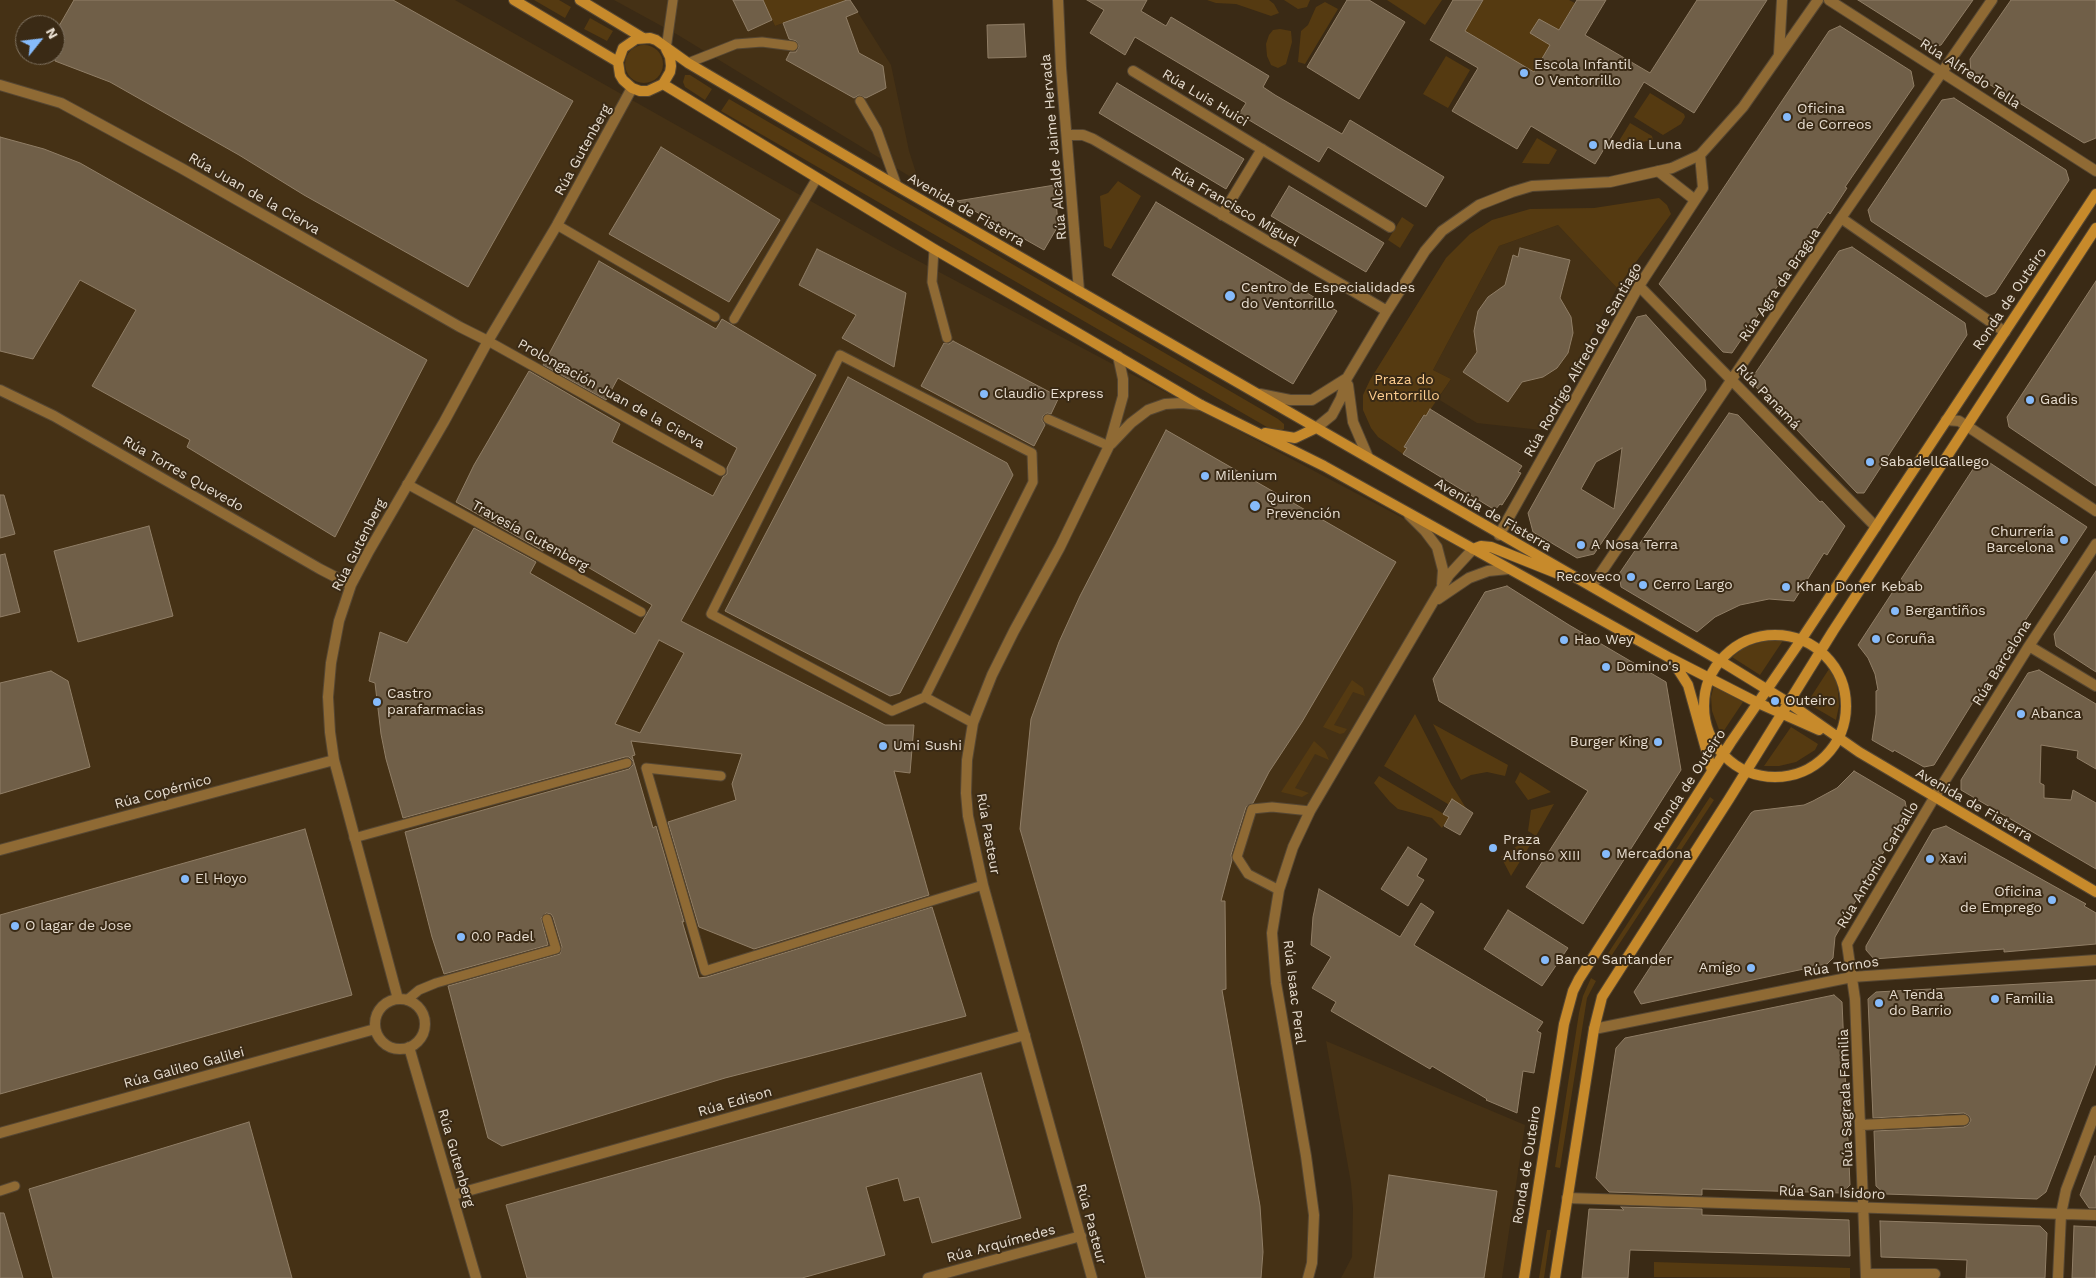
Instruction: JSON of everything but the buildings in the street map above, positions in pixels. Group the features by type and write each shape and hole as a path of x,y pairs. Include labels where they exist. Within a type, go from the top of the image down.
{"main road":[{"path":"514,0 618,62"},
{"name":"Avenida de Fisterra","path":"580,0 643,38 656,40 688,63 897,186 1253,393 1368,457 1499,535 1592,586 1719,660 1788,703 1838,739 1934,798 2096,892"},
{"path":"643,38 636,39 624,48 618,62 620,75 632,88 648,91 663,84 670,72 671,66 666,48"},
{"name":"Avenida de Fisterra","path":"663,84 934,249 1201,405 1324,466 1670,658 1758,703 1838,739"},
{"name":"Ronda de Outeiro","path":"1524,1278 1564,1024 1573,991 1612,926 1723,754 1876,528 2096,194"},
{"path":"1555,1278 1594,1029 1602,997 1820,651 2096,228"},
{"path":"1255,431 1295,438 1316,428"},
{"path":"1473,549 1481,546 1491,547 1592,586"},
{"path":"1763,635 1785,635 1801,640 1820,651 1830,660 1839,674 1844,690 1846,707 1844,724 1838,739 1825,757 1809,768 1791,775 1767,777 1746,770 1723,754 1713,742 1705,718 1705,693 1709,677 1719,660 1732,648 1744,641 1763,635"},
{"path":"1670,658 1688,685 1712,771"}],"street":[{"name":"Rúa Alcalde Jaime Hervada","path":"1058,0 1079,291"},
{"path":"1779,55 1782,0"},
{"path":"1316,428 1332,415 1341,398 1347,378 1425,251 1442,230 1479,205 1532,186 1610,182 1672,168 1700,155 1743,107 1818,0"},
{"name":"Rúa Alfredo Tella","path":"1829,0 2096,171"},
{"name":"Rúa Agra da Bragua","path":"1592,586 1841,218 1992,0"},
{"name":"Rúa Luis Huici","path":"1133,71 1390,227"},
{"name":"Rúa Juan de la Cierva","path":"0,84 61,103 181,168 460,327 488,341"},
{"name":"Rúa Gutenberg","path":"476,1278 409,1047 421,1037 424,1022 419,1008 402,1000 354,838 334,760 328,697 331,663 339,621 351,585 488,341 557,225 632,88"},
{"name":"Rúa Francisco Miguel","path":"1067,135 1093,139 1387,311"},
{"path":"1222,215 1262,149"},
{"name":"Rúa Rodrigo Alfredo de Santiago","path":"1499,535 1639,286 1703,188 1700,155"},
{"path":"1658,171 1695,200"},
{"path":"1841,218 2005,332"},
{"name":"Rúa Panamá","path":"1639,286 1876,528"},
{"name":"Rúa Pasteur","path":"1092,1278 983,885 968,816 966,793 967,760 973,723 992,675 1060,547 1109,446 1123,396 1123,380 1118,356"},
{"path":"1347,378 1349,405 1353,422 1368,457"},
{"name":"Avenida de Fisterra","path":"1253,393 1290,400 1312,400 1347,378"},
{"name":"Rúa Torres Quevedo","path":"0,390 54,416 351,585"},
{"name":"Avenida de Fisterra","path":"1109,446 1131,423 1148,410 1165,404 1201,405"},
{"path":"1946,420 1959,421 2096,511"},
{"name":"Rúa Isaac Peral","path":"1407,513 1425,531 1437,547 1441,557 1444,570 1437,599"},
{"name":"Rúa Barcelona","path":"1934,798 2029,646 2096,544"},
{"name":"Rúa Isaac Peral","path":"1308,1278 1312,1263 1314,1215 1276,983 1272,932 1279,890 1293,847 1310,811 1437,599 1449,575 1473,549"},
{"path":"1437,599 1468,578 1488,571 1508,569"},
{"path":"2029,646 2096,686"},
{"name":"Rúa Copérnico","path":"0,850 334,760"},
{"name":"Rúa Antonio Carballo","path":"1852,977 1848,944 1934,798"},
{"name":"Rúa Tornos","path":"1594,1029 1852,977 2096,960"},
{"name":"Rúa Sagrada Familia","path":"1852,977 1855,998 1861,1125 1866,1276"},
{"path":"402,1000 390,1001 378,1012 376,1028 382,1041 388,1046 395,1048 409,1047"},
{"name":"Rúa Galileo Galilei","path":"0,1133 376,1028"},
{"name":"Rúa Edison","path":"453,1195 1025,1036"},
{"path":"2058,1278 2061,1214 2066,1190 2096,1112"},
{"path":"1861,1125 1964,1120"},
{"name":"Rúa San Isidoro","path":"1567,1198 2096,1215"},
{"name":"Rúa Arquímedes","path":"928,1278 1081,1236"},
{"path":"1866,1276 1936,1274"}],"lane":[{"path":"666,48 673,0"},
{"path":"688,63 736,44 762,42 793,46"},
{"path":"860,101 876,130 897,186"},
{"path":"734,320 817,178"},
{"path":"557,225 715,317"},
{"path":"934,249 932,282 947,338"},
{"name":"Prolongación Juan de la Cierva","path":"488,341 721,471"},
{"path":"840,355 1032,453 1033,482 925,697 892,711 711,614 840,355"},
{"path":"1048,419 1109,446"},
{"name":"Travesía Gutenberg","path":"407,484 641,612"},
{"path":"925,697 973,723"},
{"path":"354,838 627,763"},
{"path":"720,776 646,768 705,971 983,885"},
{"path":"1279,890 1248,874 1237,857 1252,809 1272,807 1310,811"},
{"path":"402,1000 436,983 556,949 547,918"},
{"path":"0,1191 15,1186"}],"shaded area":[{"path":"0,0 455,0 892,247 1465,551 1293,847 1272,933 1315,1201 1310,1278 0,1278"},
{"path":"614,0 763,0 775,26 850,0 891,65 909,151 919,182 678,35"},
{"path":"1558,225 1617,288 1541,430 1477,423 1438,399 1451,379 1433,370 1499,246"},
{"path":"1326,1041 1525,1125 1502,1278 1341,1278 1352,1257 1353,1208 1351,1183"}],"green space":[{"path":"534,0 559,0 571,7 565,18"},
{"path":"763,0 847,0 775,26"},
{"path":"1207,0 1269,0 1274,4 1279,13 1271,16 1236,4 1216,3"},
{"path":"1284,0 1310,0 1307,7 1298,9"},
{"path":"1387,0 1442,0 1425,25"},
{"path":"1483,0 1569,0 1575,3 1534,72 1465,31"},
{"path":"1325,2 1338,9 1305,64 1298,62 1301,31 1308,25 1316,7"},
{"path":"590,18 613,31 607,41 584,29"},
{"path":"1273,30 1291,31 1292,42 1286,64 1278,68 1271,65 1267,56 1266,44"},
{"path":"644,45 658,50 663,64 658,78 644,83 630,78 625,64 630,50"},
{"path":"1446,56 1470,70 1448,108 1423,94"},
{"path":"685,75 690,75 712,89 705,100 685,87 683,82"},
{"path":"1650,93 1684,114 1685,117 1681,124 1663,135 1634,117"},
{"path":"729,99 1278,419 1284,424 1284,429 1279,431 1272,430 721,111"},
{"path":"1630,123 1652,136 1653,140 1620,146 1619,141"},
{"path":"1537,138 1557,150 1549,164 1522,163"},
{"path":"1118,181 1141,196 1111,249 1104,246 1100,196 1108,193"},
{"name":"Praza do Ventorrillo","path":"1659,198 1667,205 1671,214 1617,288 1558,225 1499,246 1433,370 1451,379 1426,416 1423,415 1420,420 1422,422 1420,426 1418,425 1415,430 1416,433 1413,432 1404,447 1407,448 1403,454 1378,437 1371,428 1363,410 1363,395 1370,380 1446,258 1470,234 1492,220 1530,209 1594,208"},
{"path":"1402,217 1414,225 1400,248 1388,240"},
{"path":"1772,639 1784,639 1760,675 1732,657 1745,647"},
{"path":"1829,669 1836,680 1838,692 1839,706 1836,720 1807,703"},
{"path":"1352,680 1363,688 1365,696 1353,692 1334,725 1347,729 1344,733 1340,734 1323,727"},
{"path":"1714,685 1743,702 1721,735 1712,711 1711,697"},
{"path":"1415,714 1451,784 1466,808 1463,813 1384,766"},
{"path":"1433,724 1508,765 1505,776 1487,772 1471,775 1461,780"},
{"path":"1791,727 1818,744 1815,750 1796,762 1779,766 1764,766"},
{"path":"1314,741 1325,751 1329,760 1315,754 1295,788 1309,793 1302,797 1281,792"},
{"path":"1520,772 1551,792 1528,800 1515,782"},
{"path":"1379,776 1449,817 1442,828 1432,818 1398,809 1374,783"},
{"path":"1710,797 1714,800 1608,961 1605,958"},
{"path":"1554,804 1536,836 1528,831 1531,810"},
{"path":"1524,838 1532,842 1511,876 1501,857 1520,844"},
{"path":"1591,978 1596,981 1587,998 1560,1168 1555,1167 1579,1013 1583,996"},
{"path":"1547,1230 1551,1230 1544,1278 1539,1278"},
{"path":"1654,1262 1850,1268 1850,1278 1654,1277"}],"place":[{"name":"Escola Infantil O Ventorrillo","path":"1524,73"},
{"name":"Oficina de Correos","path":"1787,117"},
{"name":"Media Luna","path":"1593,145"},
{"name":"Centro de Especialidades do Ventorrillo","path":"1230,296"},
{"name":"Claudio Express","path":"984,394"},
{"name":"Gadis","path":"2030,400"},
{"name":"SabadellGallego","path":"1870,462"},
{"name":"Milenium","path":"1205,476"},
{"name":"Quiron Prevención","path":"1255,506"},
{"name":"Churrería Barcelona","path":"2064,540"},
{"name":"A Nosa Terra","path":"1581,545"},
{"name":"Recoveco","path":"1631,577"},
{"name":"Cerro Largo","path":"1643,585"},
{"name":"Khan Doner Kebab","path":"1786,587"},
{"name":"Bergantiños","path":"1895,611"},
{"name":"Coruña","path":"1876,639"},
{"name":"Hao Wey","path":"1564,640"},
{"name":"Domino's","path":"1606,667"},
{"name":"Outeiro","path":"1775,701"},
{"name":"Castro parafarmacias","path":"377,702"},
{"name":"Abanca","path":"2021,714"},
{"name":"Burger King","path":"1658,742"},
{"name":"Umi Sushi","path":"883,746"},
{"name":"Praza Alfonso XIII","path":"1493,848"},
{"name":"Mercadona","path":"1606,854"},
{"name":"Xavi","path":"1930,859"},
{"name":"El Hoyo","path":"185,879"},
{"name":"Oficina de Emprego","path":"2052,900"},
{"name":"O lagar de Jose","path":"15,926"},
{"name":"0.0 Padel","path":"461,937"},
{"name":"Banco Santander","path":"1545,960"},
{"name":"Amigo","path":"1751,968"},
{"name":"Familia","path":"1995,999"},
{"name":"A Tenda do Barrio","path":"1879,1003"}]}
